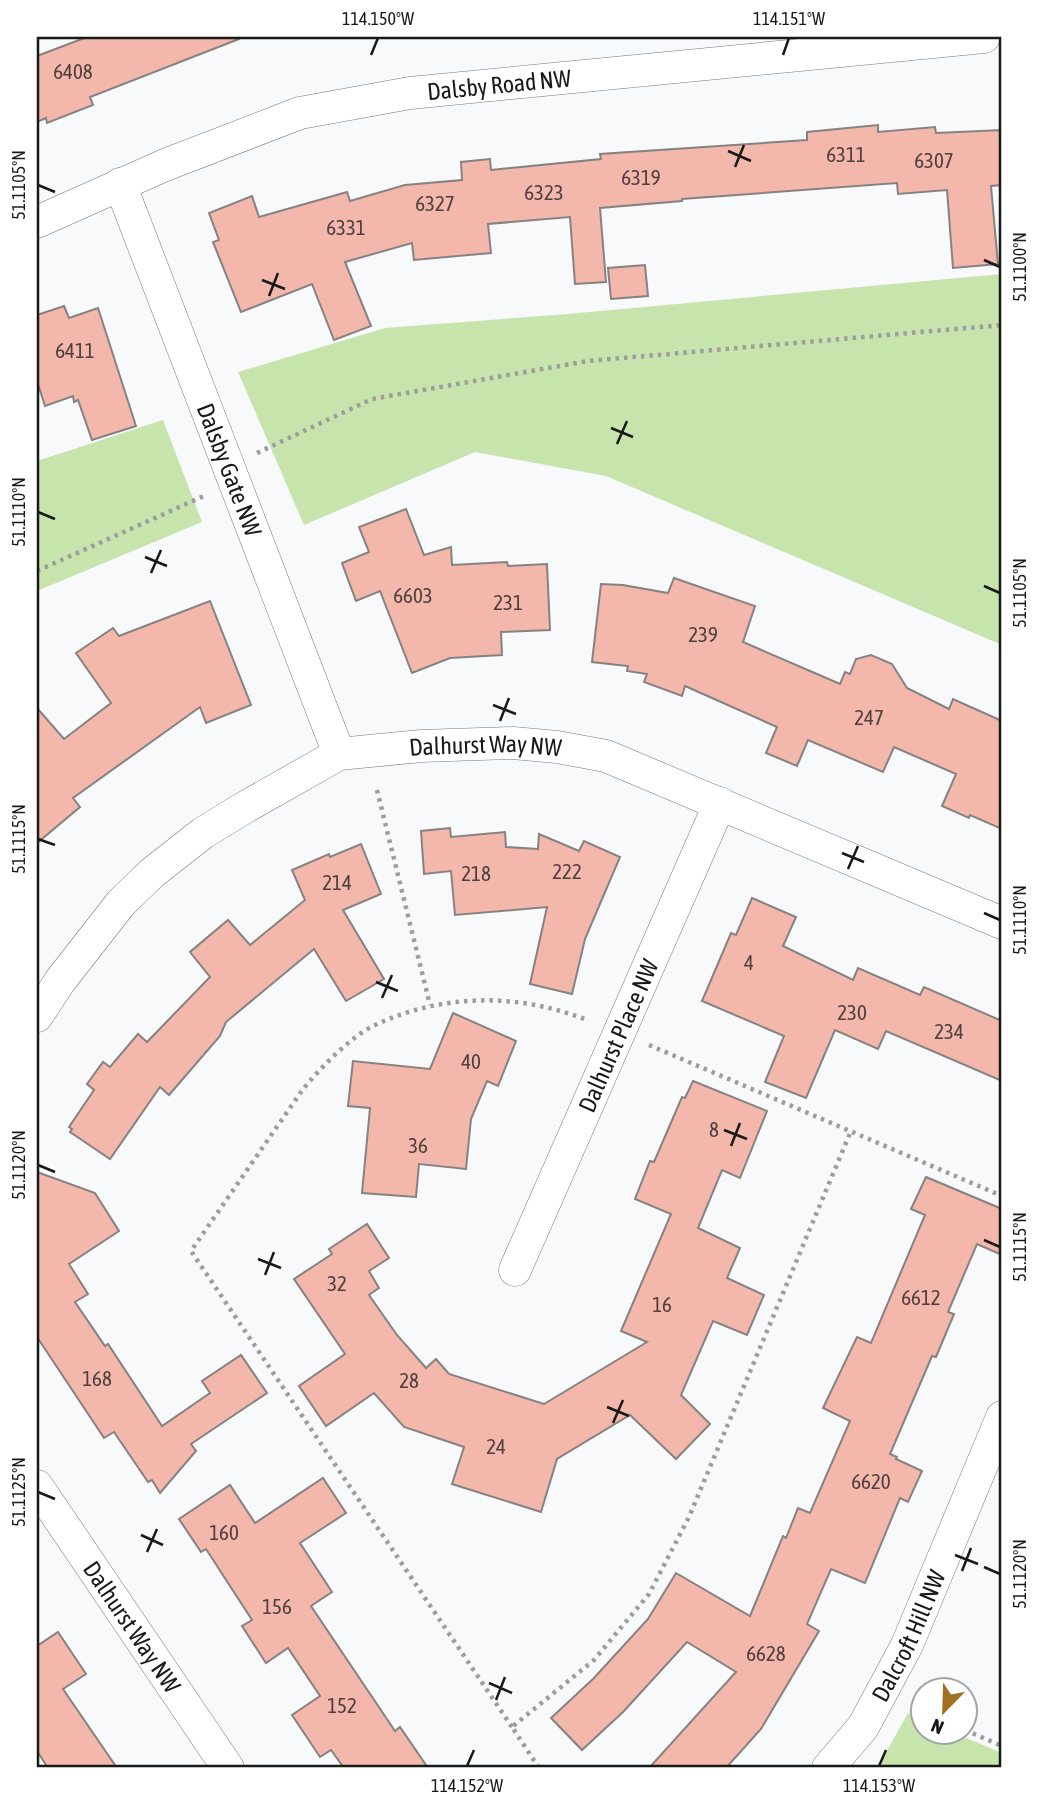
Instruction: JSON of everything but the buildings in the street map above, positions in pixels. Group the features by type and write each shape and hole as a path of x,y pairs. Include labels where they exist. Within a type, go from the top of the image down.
{"street":[{"name":"Dalsby Road NW","path":"37,222 120,184 300,113 410,93 984,37"},
{"name":"Dalsby Gate NW","path":"120,184 339,754"},
{"name":"Dalhurst Way NW","path":"37,1016 60,981 121,903 152,873 223,821 339,754 434,745 513,743 557,747 606,756 1002,923"},
{"name":"Dalhurst Place NW","path":"515,1270 720,803"},
{"name":"Dalcroft Hill NW","path":"831,1767 863,1727 907,1645 994,1461 1002,1417"},
{"name":"Dalhurst Way NW","path":"37,1486 228,1768"}],"path":[{"path":"37,571 202,498 262,449 372,399 588,361 1002,325"},
{"path":"377,790 430,1005"},
{"path":"539,1768 191,1251 293,1103 321,1068 373,1026 430,1005 476,999 556,1008 594,1023"},
{"path":"649,1045 1002,1196"},
{"path":"512,1727 594,1660 649,1594 689,1517 851,1131"},
{"path":"979,1736 1002,1746"}],"green space":[{"path":"1002,274 1002,645 606,476 475,452 304,525 238,372 385,328"},
{"path":"163,420 202,522 37,591 37,461"},
{"path":"908,1713 909,1745 979,1743 1002,1753 1002,1768 882,1768 880,1763"}]}
